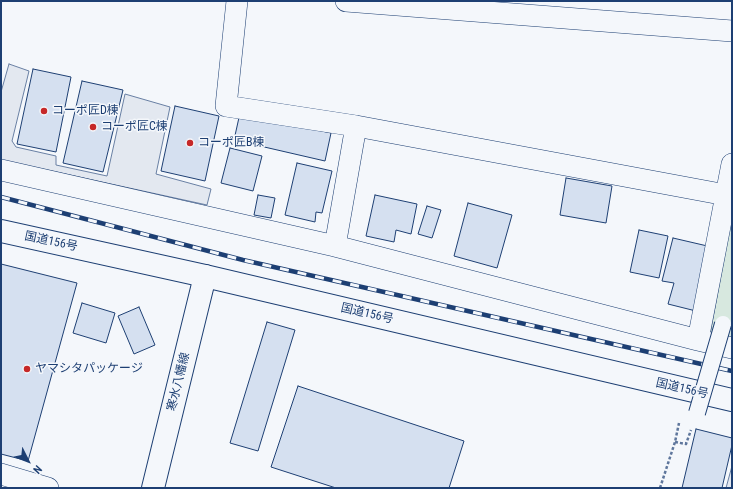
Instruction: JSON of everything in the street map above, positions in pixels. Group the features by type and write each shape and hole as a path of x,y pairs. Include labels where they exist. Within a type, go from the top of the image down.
{"main road":[{"name":"国道156号","path":"1,231 205,276 732,400"},
{"name":"寒水八幡線","path":"153,488 205,276"}],"street":[{"path":"237,1 226,106 356,126 726,195"},
{"path":"346,1 732,31"},
{"path":"335,246 356,126"},
{"path":"698,340 732,164"},
{"path":"1,170 335,246 732,348"},
{"path":"696,413 723,324"},
{"path":"1,474 48,488"}],"path":[{"path":"660,488 675,442"}],"shaded area":[{"path":"9,64 29,71 12,141 16,147 56,156 56,165 107,176 125,94 170,107 156,174 211,189 207,205 1,160 1,92"},
{"path":"732,215 732,338 710,334"},
{"path":"732,466 732,488 726,488"}],"building":[{"name":"コーポ匠D棟","path":"33,69 71,77 56,152 17,144"},
{"name":"コーポ匠C棟","path":"82,81 123,90 103,172 63,163"},
{"name":"コーポ匠B棟","path":"175,106 219,116 205,181 161,171"},
{"path":"240,113 331,133 325,161 234,140"},
{"path":"230,148 262,156 253,191 221,183"},
{"path":"297,163 332,171 322,213 316,212 315,222 285,215"},
{"path":"566,178 612,186 606,223 560,215"},
{"path":"258,195 275,198 271,218 254,215"},
{"path":"375,195 417,204 411,234 396,230 394,242 366,236"},
{"path":"468,203 512,215 497,268 454,256"},
{"path":"427,206 441,210 432,238 418,234"},
{"path":"639,230 668,236 659,278 630,272"},
{"path":"673,238 716,248 700,312 668,304 674,283 662,281"},
{"name":"ヤマシタパッケージ","path":"1,264 77,283 28,461 1,454"},
{"path":"82,303 115,313 106,343 73,333"},
{"path":"139,307 155,345 134,354 118,316"},
{"path":"267,322 295,330 258,451 230,443"},
{"path":"298,386 464,441 449,488 336,488 271,467"},
{"path":"696,429 732,438 732,445 722,488 682,488"}],"railway":[{"path":"1,197 243,260 732,371"}],"place":[{"name":"コーポ匠D棟","path":"44,111"},
{"name":"コーポ匠C棟","path":"93,127"},
{"name":"コーポ匠B棟","path":"190,143"},
{"name":"ヤマシタパッケージ","path":"27,369"}]}
